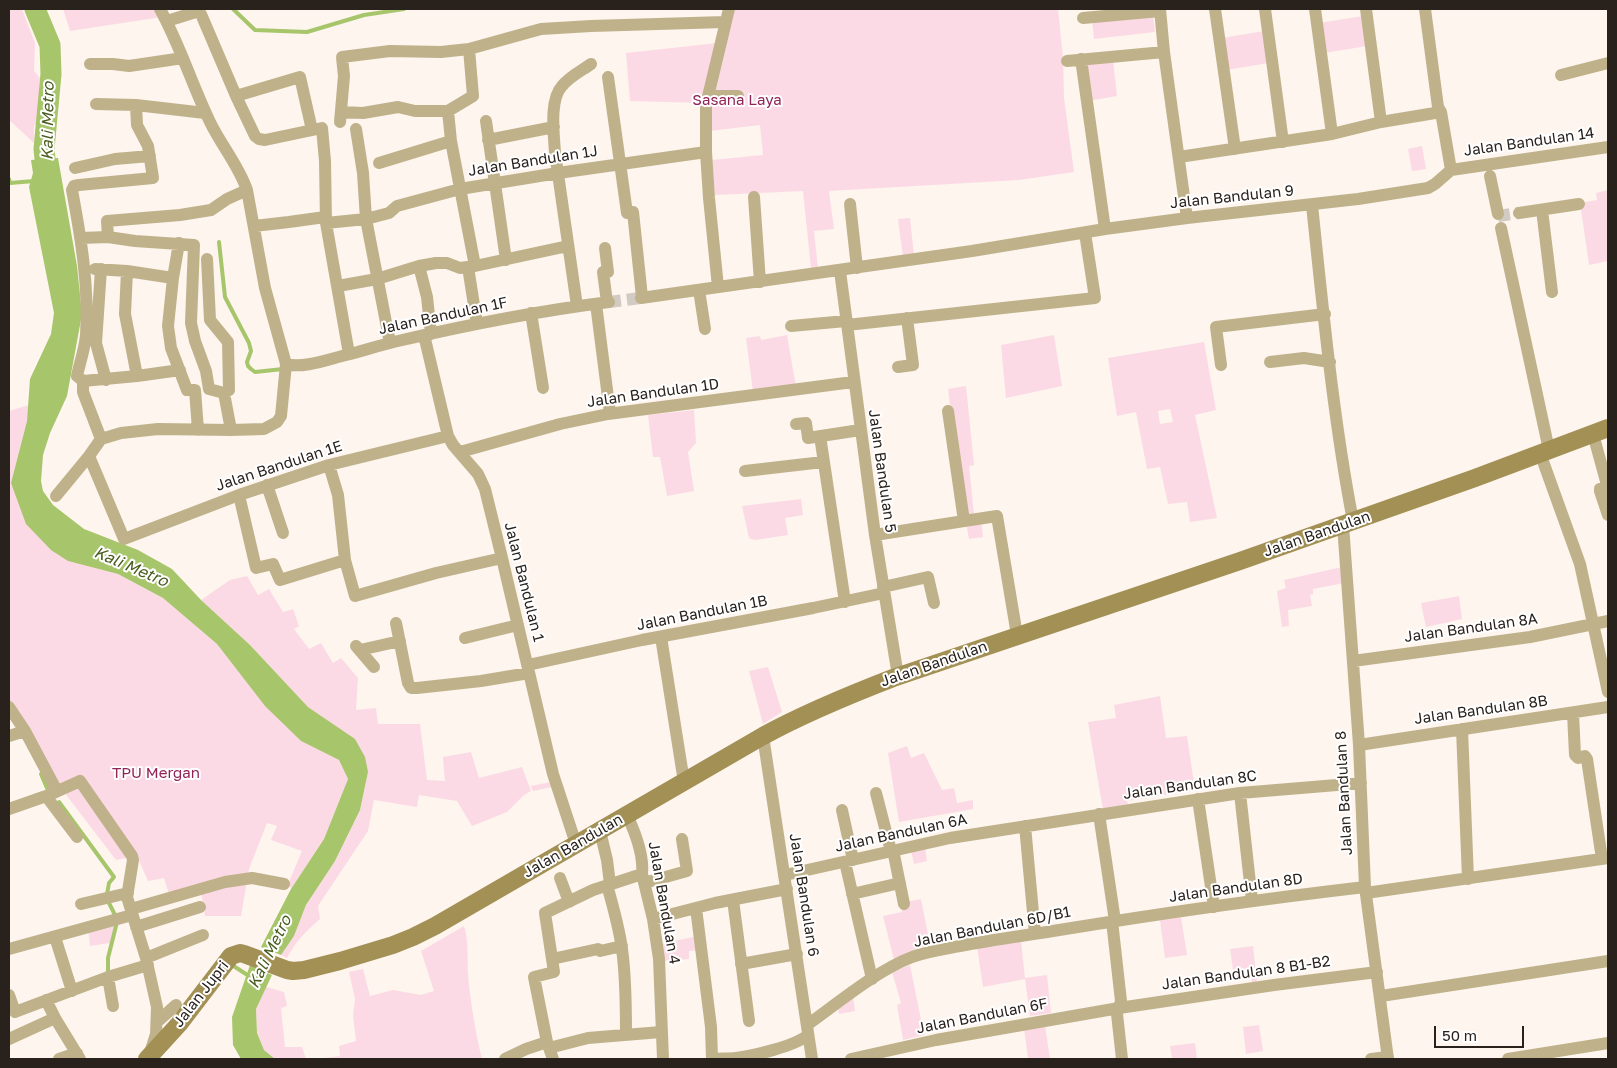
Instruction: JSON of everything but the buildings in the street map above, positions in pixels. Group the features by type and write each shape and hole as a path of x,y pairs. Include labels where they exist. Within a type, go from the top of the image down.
{"main road":[{"name":"Jalan Bandulan","path":"293,971 340,961 413,937 763,736 816,710 898,676 1348,523 1600,431"},
{"name":"Jalan Jupri","path":"148,1058 179,1024 228,960 235,954 244,954 293,971"}],"street":[{"path":"56,496 101,439 158,429 264,429 277,422 281,416 286,364 265,288 247,190 242,177 224,149 205,113 184,58 160,9"},
{"path":"718,287 709,198 706,152 706,105 728,9"},
{"path":"1215,9 1235,149"},
{"path":"1265,9 1284,142"},
{"path":"1315,9 1332,134"},
{"path":"1366,9 1381,122"},
{"path":"1425,9 1438,107 1441,112 1451,170"},
{"path":"1083,18 1160,10 1187,218"},
{"path":"167,22 196,12 201,14 236,96 253,131 259,139 265,140 322,128 325,161 325,220 350,354"},
{"path":"469,49 473,96 448,111 415,111 398,107 341,117 344,76 342,57 390,51 441,52 469,49 541,29 725,22"},
{"path":"1067,61 1164,52"},
{"path":"90,64 129,66 184,58"},
{"path":"1081,59 1105,229"},
{"path":"1561,75 1608,63"},
{"path":"578,306 558,173 554,127 556,95 562,85 591,64"},
{"path":"236,96 300,77 312,130"},
{"path":"608,77 626,213 633,212 642,297 840,271"},
{"path":"708,96 738,96"},
{"path":"96,104 136,105 205,113"},
{"path":"136,105 137,125 148,146 153,178 74,186 72,190 85,269 86,336 77,376 83,381 106,380 180,370"},
{"name":"Jalan Bandulan 1J","path":"448,111 451,141 460,189 706,152"},
{"path":"1178,157 1332,134 1381,122 1441,112"},
{"path":"486,121 506,260"},
{"path":"488,140 554,127"},
{"path":"356,129 364,173 366,219 390,343"},
{"path":"379,163 451,141"},
{"name":"Jalan Bandulan 14","path":"1312,205 1364,199 1428,188 1451,170 1489,169 1608,147"},
{"path":"74,168 115,159 150,156"},
{"path":"1489,169 1498,214"},
{"path":"254,226 289,222 366,219 388,213 397,206 460,189 472,266 477,324"},
{"path":"108,237 107,221 180,215 211,210 226,199 247,190"},
{"path":"754,197 760,282"},
{"path":"850,204 857,268"},
{"path":"1519,213 1579,204"},
{"name":"Jalan Bandulan 9","path":"840,271 990,249 1105,229 1312,205 1348,523"},
{"path":"1542,210 1552,292"},
{"path":"1501,228 1544,452 1580,564 1608,692"},
{"path":"791,326 908,318 1095,298 1085,233"},
{"path":"81,238 108,237 135,241 194,244 191,322 195,341 206,371 209,390 224,393 229,390 228,342 210,320 207,258"},
{"path":"179,243 168,326 171,348 187,390 195,390 198,430"},
{"path":"338,286 377,278 419,266 447,263 460,268 568,246"},
{"path":"605,248 608,272 604,272 604,303 610,414"},
{"name":"Jalan Bandulan 1","path":"419,266 427,297 427,335 448,436 482,481 553,774 576,844"},
{"path":"85,269 126,271 173,278"},
{"path":"101,269 96,343 106,380"},
{"path":"126,271 125,314 137,376"},
{"name":"Jalan Bandulan 5","path":"840,271 874,535 898,676"},
{"path":"699,290 706,329"},
{"name":"Jalan Bandulan 1F","path":"286,364 298,366 477,324 531,313 604,303"},
{"path":"531,313 543,388"},
{"path":"1221,365 1216,327 1325,314"},
{"path":"898,366 914,365 908,318"},
{"path":"1270,362 1304,358 1330,362"},
{"path":"83,381 83,392 101,439"},
{"name":"Jalan Bandulan 1D","path":"460,452 560,424 610,414 854,382"},
{"path":"224,393 232,430"},
{"path":"948,411 964,521"},
{"path":"796,424 806,423 808,438 860,430"},
{"path":"1600,431 1607,485 1600,489 1600,491 1608,515"},
{"name":"Jalan Bandulan 1E","path":"89,456 124,539 239,495 329,465 448,436"},
{"path":"820,436 845,602"},
{"path":"745,471 823,462"},
{"path":"329,465 340,504 345,560 355,596 436,573 502,558"},
{"path":"267,486 283,533"},
{"path":"239,495 256,568 273,564 280,580 345,560"},
{"path":"874,535 997,516 1017,635"},
{"name":"Jalan Bandulan 8","path":"1348,523 1346,558 1359,745 1365,890 1388,1058"},
{"name":"Jalan Bandulan 1B","path":"400,640 408,683 411,688 417,688 481,681 661,636 845,602 928,578 934,603"},
{"name":"Jalan Bandulan 8A","path":"1353,660 1530,638 1608,621"},
{"path":"374,667 357,647 400,640 396,623"},
{"path":"465,638 518,625"},
{"path":"661,636 684,782"},
{"path":"9,707 25,731 52,794 77,837"},
{"name":"Jalan Bandulan 8B","path":"1359,745 1608,707"},
{"path":"1573,713 1575,755 1578,758 1585,756 1587,759 1605,858"},
{"path":"1462,730 1468,879"},
{"path":"9,736 25,731"},
{"name":"Jalan Bandulan 6","path":"763,736 812,1059"},
{"path":"9,809 52,794 80,781 132,856 134,860 127,896 147,962 157,1007 158,1022 148,1058"},
{"name":"Jalan Bandulan 8C","path":"1025,826 1240,793 1361,784"},
{"path":"876,793 892,850 904,904"},
{"path":"1240,793 1252,901"},
{"path":"1198,799 1214,907"},
{"path":"842,810 852,894 872,979"},
{"path":"1098,814 1113,921 1121,1001 1117,1014 1122,1059"},
{"name":"Jalan Bandulan 4","path":"627,815 634,830 640,853 659,959 663,1059"},
{"path":"1025,826 1035,934"},
{"name":"Jalan Bandulan 6A","path":"785,875 950,838 1025,826"},
{"path":"600,831 622,946 626,1034"},
{"path":"550,1050 534,977 554,972 544,915 546,912 609,885 687,871 682,839"},
{"name":"Jalan Bandulan 8D","path":"1113,921 1252,901 1468,879 1605,858"},
{"path":"133,917 225,882 252,878 284,884"},
{"path":"560,878 569,902"},
{"path":"852,894 900,883"},
{"path":"653,920 696,908 787,889"},
{"path":"81,904 128,893"},
{"path":"733,900 749,1021"},
{"path":"9,949 133,917 200,906"},
{"path":"696,908 711,1027 712,1059"},
{"name":"Jalan Bandulan 6D/B1","path":"712,1059 734,1059 798,1042 807,1030 872,979 913,957 950,948 1113,921"},
{"path":"9,995 15,1012 147,962 203,935"},
{"path":"55,936 72,991"},
{"path":"552,959 622,946"},
{"path":"741,964 797,954"},
{"path":"1381,996 1608,961"},
{"name":"Jalan Bandulan 8 B1-B2","path":"1119,1008 1377,972"},
{"path":"108,977 113,1006"},
{"path":"46,1000 78,1056 60,1059"},
{"path":"158,1022 176,1005"},
{"name":"Jalan Bandulan 6F","path":"851,1059 936,1040 1119,1008"},
{"path":"9,1039 55,1018"},
{"path":"505,1059 526,1049 550,1050 588,1038 661,1032"},
{"path":"1508,1059 1608,1043"},
{"path":"1371,1059 1388,1058"}],"green space":[{"path":"9,9 22,9 35,43 34,71 40,78 39,90 47,110 34,126 34,143 9,120"},
{"path":"63,9 156,9 162,17 70,31"},
{"name":"Sasana Laya","path":"735,9 1058,9 1063,58 1064,98 1074,172 1019,180 829,191 834,229 814,231 818,269 811,269 803,191 715,195 712,160 763,155 760,125 710,131 710,115"},
{"path":"1153,15 1155,32 1094,39 1092,19"},
{"path":"1363,16 1367,46 1324,53 1319,23"},
{"path":"1264,31 1269,63 1226,70 1222,38"},
{"path":"717,43 703,103 630,101 626,53"},
{"path":"1113,60 1117,96 1088,101 1085,64"},
{"path":"1422,146 1426,169 1412,171 1408,149"},
{"path":"1608,190 1608,261 1589,265 1580,203 1597,200 1596,193"},
{"path":"910,218 914,256 903,257 898,219"},
{"path":"787,335 796,387 753,392 746,338 760,336 761,340"},
{"path":"1054,335 1062,386 1006,398 1001,345"},
{"path":"1204,342 1216,410 1195,415 1217,518 1190,522 1187,502 1168,504 1160,467 1147,469 1136,412 1117,416 1108,358","holes":["1170,409 1173,422 1160,424 1158,411"]},
{"path":"966,386 974,465 969,466 974,514 964,515 948,389"},
{"name":"TPU Mergan","path":"29,405 27,421 11,483 68,561 118,574 163,598 217,644 265,705 301,741 339,760 348,779 324,839 291,889 288,884 302,851 271,840 277,826 267,823 249,869 241,916 205,916 200,886 169,894 164,878 148,881 137,856 116,860 67,796 17,711 9,701 9,411"},
{"path":"694,410 696,443 688,452 694,491 667,496 660,457 653,457 648,415"},
{"path":"801,499 803,515 785,518 788,535 755,540 749,538 742,506"},
{"path":"981,521 983,537 969,539 966,523"},
{"path":"1342,567 1344,583 1313,589 1313,594 1310,595 1312,606 1288,610 1289,626 1282,627 1277,591 1286,588 1284,580"},
{"path":"247,576 258,595 269,589 283,612 293,609 299,626 294,629 309,649 321,643 333,663 341,658 358,678 356,710 376,708 378,724 420,724 427,780 445,781 443,757 471,752 479,778 522,767 531,791 524,795 507,812 472,826 457,801 419,795 417,807 374,800 368,831 318,906 320,919 310,927 287,958 281,955 294,936 306,905 335,861 360,810 368,772 331,723 308,707 250,645 201,600 230,580"},
{"path":"1459,596 1462,619 1426,627 1421,603"},
{"path":"768,667 782,712 763,724 749,671"},
{"path":"1160,696 1166,738 1187,736 1195,790 1127,801 1128,806 1103,810 1088,722 1116,718 1114,705"},
{"path":"907,746 911,758 924,753 942,790 954,788 957,803 973,800 973,809 899,822 888,753"},
{"path":"551,782 552,787 533,791 531,786"},
{"path":"925,848 927,861 914,864 911,851"},
{"path":"921,899 930,945 912,950 894,960 883,916 902,912 900,903"},
{"path":"1181,917 1187,955 1165,958 1160,920"},
{"path":"115,923 110,943 90,946 88,929"},
{"path":"464,926 470,997 482,1059 317,1059 340,1056 339,1046 356,1041 353,1015 355,999 349,972 363,969 370,996 393,990 421,995 434,991 421,951"},
{"path":"697,936 698,950 689,951 689,959 663,961 661,944"},
{"path":"1021,941 1025,978 1047,975 1051,1013 1030,1016 1025,979 983,987 977,947"},
{"path":"1253,946 1257,982 1252,983 1251,975 1234,977 1230,949"},
{"path":"910,965 924,1035 903,1040 897,1005 901,1003 892,972"},
{"path":"266,987 284,992 287,1006 281,1008 285,1047 302,1047 306,1059 275,1059 264,1050 257,1033 256,1009"},
{"path":"853,997 855,1011 839,1014 838,1008"},
{"path":"1045,1025 1050,1059 1028,1059 1024,1028"},
{"path":"1259,1025 1263,1051 1246,1054 1243,1027"},
{"path":"1195,1043 1197,1059 1172,1059 1170,1046"}],"water":[{"path":"58,158 77,266 82,314 67,396 50,433 43,455 41,481 43,491 53,505 84,529 138,550 172,569 201,600 250,645 308,707 355,739 365,757 368,772 360,810 335,861 306,905 294,936 281,955 261,947 291,889 324,839 348,779 339,760 301,741 265,706 217,644 163,598 118,574 68,561 51,550 26,524 11,483 27,421 30,379 51,334 54,313 29,187 33,173 31,160"},
{"path":"250,965 272,975 256,1009 257,1033 264,1050 275,1059 241,1059 233,1045 232,1017"}],"waterway":[{"name":"Kali Metro","path":"35,9 50,45 51,74 44,149 48,188"},
{"path":"233,9 255,30 307,32 364,15 404,9"},
{"path":"9,179 10,183 34,181"},
{"path":"219,242 225,297 249,343 251,351 247,362 248,366 255,372 283,369"},
{"path":"41,774 47,788"},
{"path":"59,802 114,877 109,883 107,894"},
{"path":"108,901 116,917"},
{"path":"108,974 108,958 117,922"},
{"path":"232,965 249,976"}],"tunnel":[{"path":"1498,216 1519,213"},
{"path":"609,302 641,298"}]}
